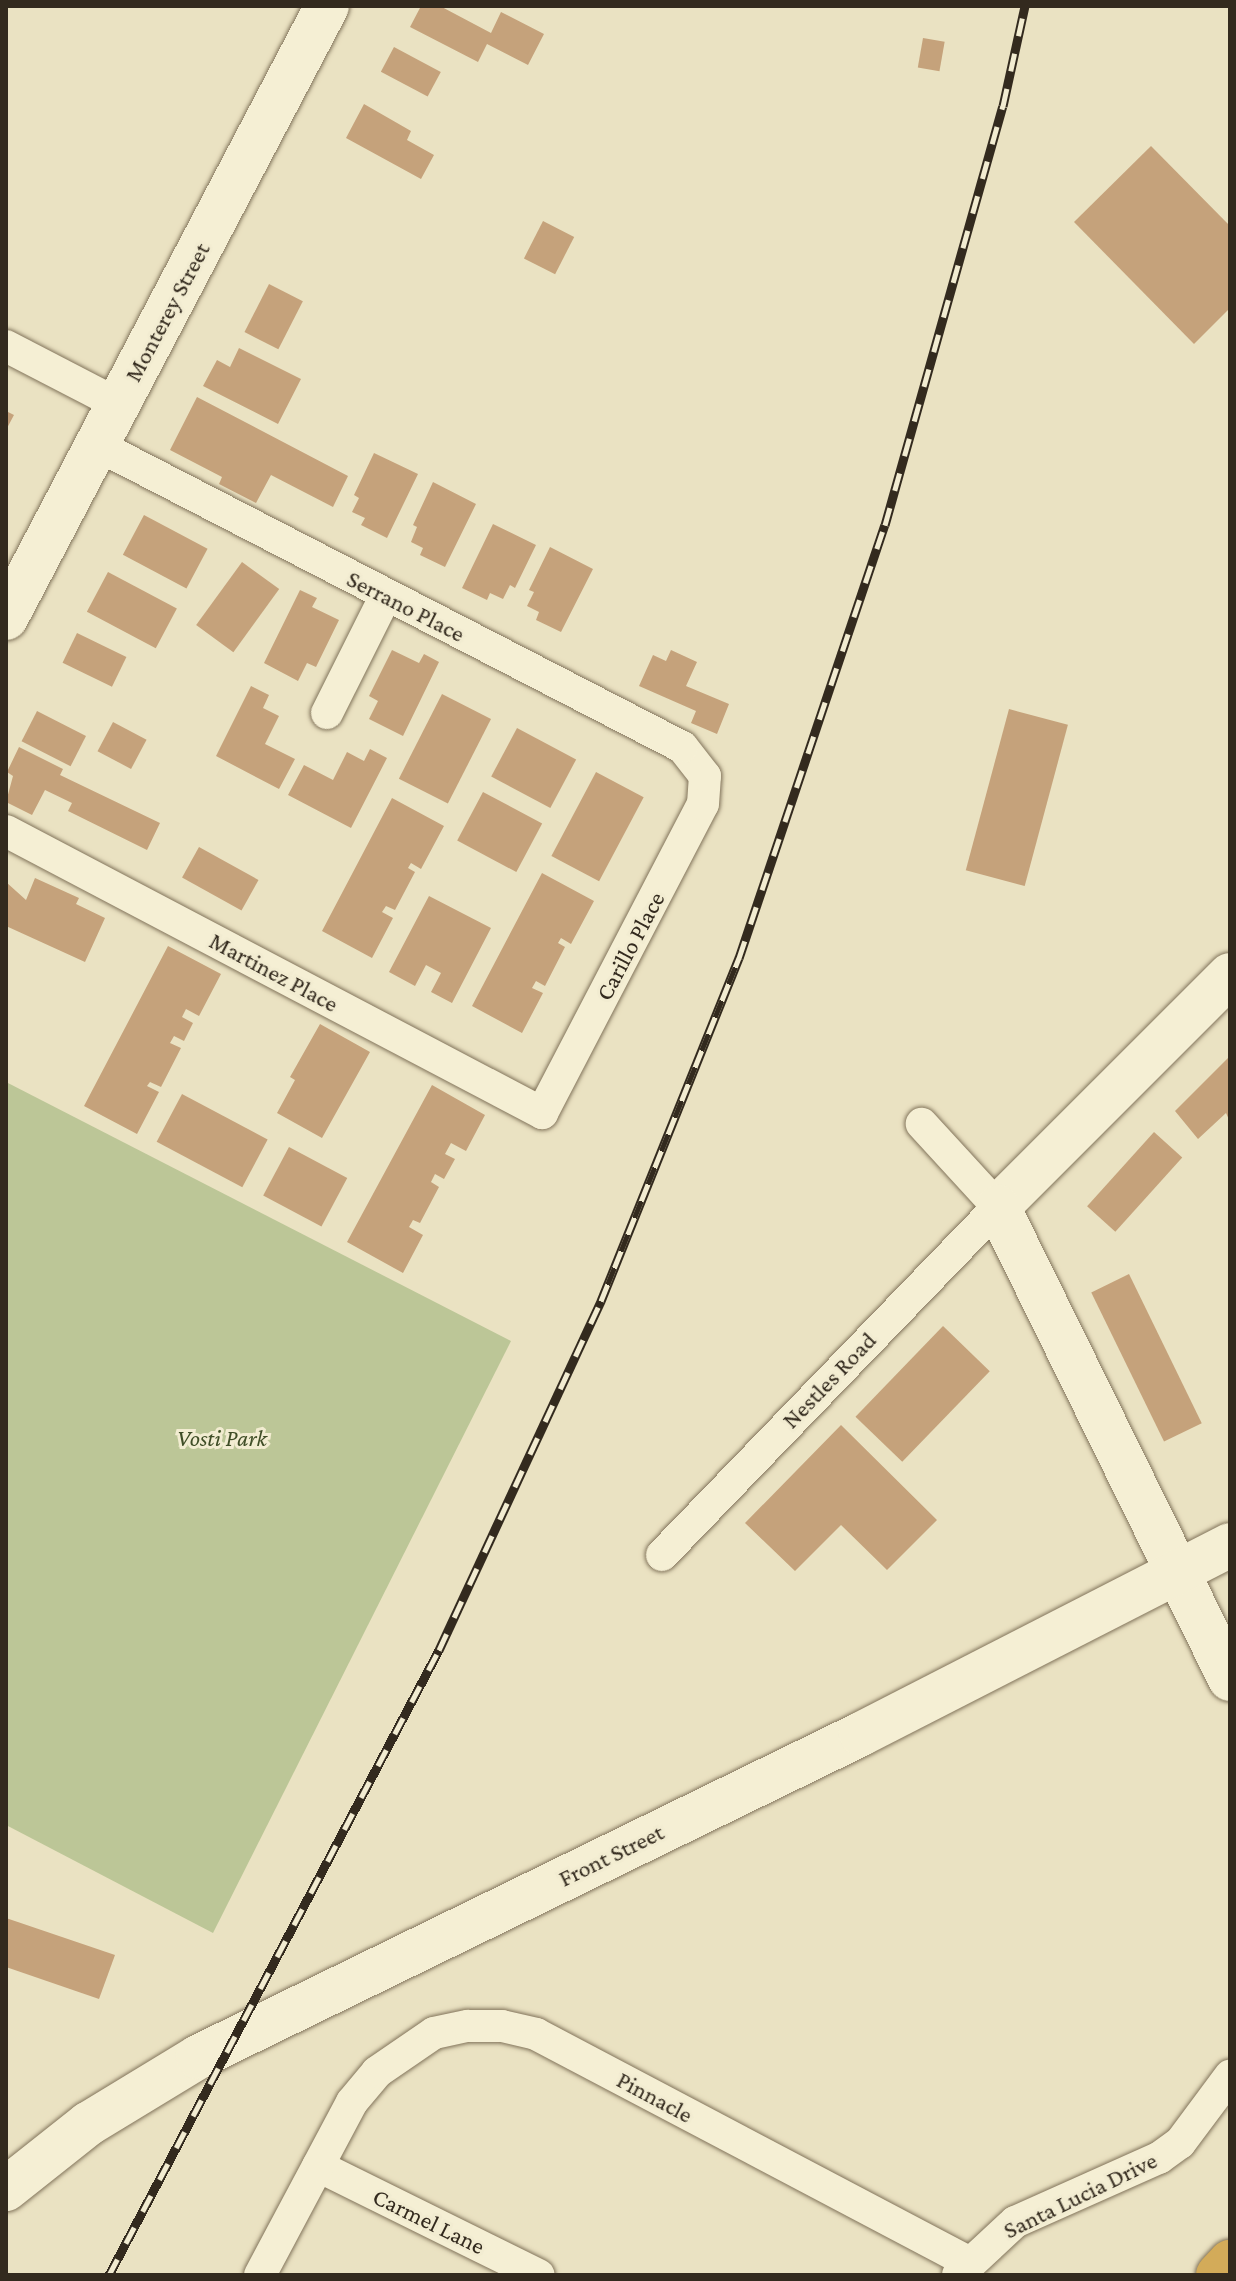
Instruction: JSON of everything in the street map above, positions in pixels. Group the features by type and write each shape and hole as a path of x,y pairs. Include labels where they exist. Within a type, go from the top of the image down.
{"highway":[{"path":"1218,2275 1230,2262"}],"main road":[{"name":"Monterey Street","path":"6,618 327,6"},
{"name":"Nestles Road","path":"998,1207 1230,975"},
{"path":"998,1207 1230,1679"},
{"name":"Front Street","path":"6,2189 88,2124 198,2057 861,1734 1230,1545"}],"street":[{"path":"6,346 118,404"},
{"name":"Serrano Place","path":"97,445 682,747 705,776"},
{"path":"327,713 386,595"},
{"name":"Carillo Place","path":"542,1113 694,825 703,804 705,776"},
{"name":"Martinez Place","path":"6,831 542,1113"},
{"path":"922,1124 998,1207"},
{"name":"Nestles Road","path":"662,1555 998,1207"},
{"name":"Pinnacle","path":"260,2275 348,2109 377,2072 434,2033 491,2026 536,2034 963,2269"},
{"name":"Santa Lucia Drive","path":"963,2269 1015,2222 1159,2158 1180,2143 1230,2076"},
{"name":"Carmel Lane","path":"318,2166 539,2275"}],"green space":[{"name":"Vosti Park","path":"6,1082 511,1341 213,1933 6,1825"}],"building":[{"path":"421,6 440,6 491,33 501,12 544,34 528,65 487,44 478,62 410,27"},
{"path":"923,38 945,42 939,71 918,68"},
{"path":"394,47 441,72 428,97 381,72"},
{"path":"364,104 411,131 407,140 434,155 421,179 346,138"},
{"path":"1151,146 1230,226 1230,308 1194,344 1074,222"},
{"path":"543,221 574,237 555,274 524,258"},
{"path":"269,284 303,301 278,349 244,332"},
{"path":"239,348 301,379 278,424 203,386 217,360 230,367"},
{"path":"197,397 348,476 333,507 271,475 256,503 219,484 222,477 170,450"},
{"path":"6,411 14,415 6,430"},
{"path":"374,453 418,474 387,538 361,525 365,518 352,512 359,498 354,495"},
{"path":"433,482 476,504 445,567 420,555 423,548 411,542 417,527 413,525"},
{"path":"144,515 208,549 186,589 123,555"},
{"path":"493,524 536,545 515,588 510,585 503,599 490,593 487,600 462,588"},
{"path":"550,547 593,569 561,632 536,620 539,612 527,606 534,592 529,590"},
{"path":"242,562 279,589 233,652 196,625"},
{"path":"108,572 177,609 156,648 87,612"},
{"path":"300,590 317,598 312,607 339,620 316,667 307,663 298,681 264,663"},
{"path":"77,633 126,657 112,687 63,663"},
{"path":"392,650 419,663 424,654 439,662 403,736 369,719 378,701 369,696"},
{"path":"671,650 697,662 686,686 729,704 717,734 691,723 696,711 639,686 653,655 666,661"},
{"path":"251,686 269,695 263,708 279,716 265,744 295,759 279,789 216,756"},
{"path":"442,694 491,719 448,804 399,779"},
{"path":"1009,709 1068,725 1025,886 966,870"},
{"path":"37,711 86,736 71,766 22,741"},
{"path":"113,722 147,740 131,769 98,751"},
{"path":"517,728 576,759 550,808 491,777"},
{"path":"19,747 63,769 60,775 160,823 147,850 68,811 72,803 45,790 32,815 6,802 13,776 7,772"},
{"path":"370,749 387,758 351,828 288,795 304,765 333,780 347,752 364,761"},
{"path":"596,772 644,797 599,881 551,856"},
{"path":"483,792 542,823 516,872 457,841"},
{"path":"392,798 444,826 421,869 411,863 408,868 415,872 395,910 386,906 382,912 393,918 372,958 322,931"},
{"path":"199,847 258,880 242,911 182,878"},
{"path":"542,873 594,901 571,944 561,938 558,943 565,947 545,986 536,981 532,988 543,993 522,1033 472,1006"},
{"path":"35,878 79,898 76,904 105,918 85,962 6,926 6,882 26,900"},
{"path":"429,896 491,928 452,1003 431,992 441,973 426,965 415,986 389,972"},
{"path":"168,946 221,974 199,1016 186,1009 182,1017 193,1023 184,1041 174,1036 170,1043 181,1048 161,1087 150,1082 147,1086 159,1092 137,1134 84,1106"},
{"path":"320,1024 370,1052 322,1138 277,1113 295,1080 290,1077"},
{"path":"1230,1056 1230,1122 1226,1113 1198,1139 1175,1111"},
{"path":"432,1085 485,1115 466,1151 451,1143 445,1154 455,1159 444,1179 435,1174 431,1182 439,1187 420,1223 413,1220 409,1227 423,1235 403,1273 347,1242"},
{"path":"182,1094 268,1140 242,1187 157,1142"},
{"path":"1154,1132 1182,1157 1115,1232 1087,1206"},
{"path":"289,1147 347,1178 321,1227 263,1196"},
{"path":"1129,1274 1202,1423 1164,1442 1091,1292"},
{"path":"943,1326 990,1371 902,1462 855,1417"},
{"path":"841,1425 937,1520 887,1570 841,1525 795,1571 745,1523"},
{"path":"6,1918 115,1955 99,1999 6,1967"}],"railway":[{"path":"109,2275 439,1650 601,1301 739,958 885,525 1003,106 1025,6"}]}
